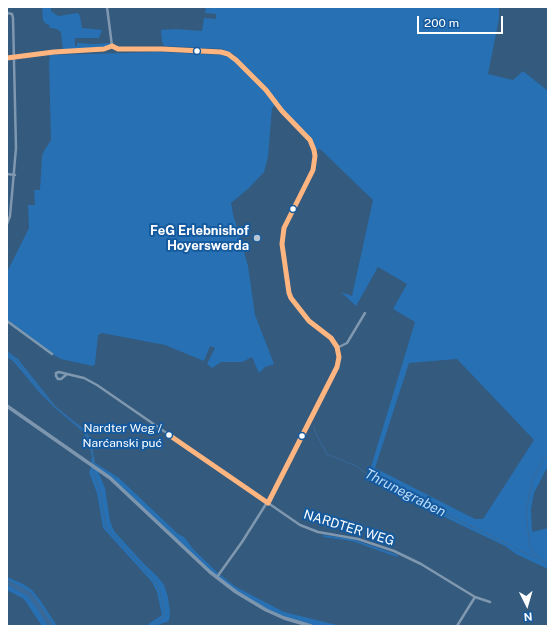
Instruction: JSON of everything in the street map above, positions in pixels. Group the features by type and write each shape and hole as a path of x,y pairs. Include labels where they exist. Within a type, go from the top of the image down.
{"main road":[{"path":"7,406 97,468 125,490 217,577 236,592 266,610 284,618 311,626"}],"street":[{"path":"107,7 112,46"},
{"path":"7,12 13,16 16,143 15,175 7,224"},
{"path":"7,58 54,52 104,50 112,46"},
{"path":"112,46 118,49 162,49 221,52 228,54 266,90 282,111 310,140 314,150 315,163 313,170 284,228 282,244 291,298 309,321 331,338 337,348 339,357 337,367 268,502 217,577"},
{"path":"7,174 15,175"},
{"path":"337,348 347,343 365,313"},
{"path":"7,321 52,354"},
{"name":"NARDTER WEG","path":"67,374 84,378 97,385 268,502 294,522 308,529 322,533 358,539 406,557 433,570 475,596 490,602"},
{"path":"457,626 475,596"}],"shaded area":[{"path":"42,7 51,7 51,11 58,16 78,13 82,28 102,30 99,38 75,38 75,46 77,46 77,43 111,43 112,46 107,48 63,52 61,32 57,29 50,28 49,25 45,23 43,20"},
{"path":"206,7 499,7 499,19 488,74 513,80 523,71 548,91 548,466 534,493 531,509 532,532 548,528 548,569 516,554 505,546 367,480 415,322 393,309 407,284 378,267 356,306 341,292 352,296 373,200 320,149 314,150 310,140 276,104 272,108 268,157 264,172 249,188 231,203 248,266 255,315 274,364 265,367 259,373 252,357 242,362 221,362 212,368 207,364 215,348 210,346 204,361 165,345 102,333 98,335 95,364 93,366 61,359 7,321 7,272 29,228 28,205 35,205 34,190 40,190 42,156 51,140 49,55 160,52 222,55 236,60 235,55 223,49 164,46 162,42 161,30 175,29 202,31 204,18 216,19 216,14 205,13","holes":["457,359 534,440 483,519 475,519 375,468 409,363"]},
{"path":"7,351 18,359 56,407 84,429 91,439 95,463 119,478 178,534 184,537 194,550 219,574 236,587 284,612 341,626 311,626 284,618 241,596 210,572 125,491 97,469 105,488 110,521 114,531 157,576 164,585 168,597 170,613 169,621 155,626 148,626 162,615 157,592 152,582 103,528 97,493 89,472 92,465 92,457 88,440 82,431 55,408 39,392 14,362 7,357"},
{"path":"323,535 352,539 398,555 397,557 352,541 323,537"},
{"path":"7,577 32,590 57,626 42,626 24,599 7,590"}],"waterway":[{"path":"7,354 16,360 56,407 83,430 89,439 95,465"},
{"name":"Thrunegraben","path":"314,426 315,432 327,454 356,466 371,477 511,546"},
{"path":"545,456 532,481 526,513 530,547 537,557 548,565"},
{"path":"94,468 93,472 100,492 106,527 154,580 160,591 165,616 152,626"},
{"name":"Thrunegraben","path":"515,548 536,557"},
{"path":"7,582 29,594 51,626"}],"transit line":[{"path":"112,46 118,49 162,49 221,52 228,54 266,90 282,111 310,140 314,150 315,156 313,170 284,228 282,244 291,298 309,321 331,338 337,347 339,357 337,367 268,503"},
{"path":"7,58 54,52 104,49 112,46"},
{"path":"169,435 268,503"}],"place":[{"name":"FeG Erlebnishof Hoyerswerda","path":"257,238"},
{"name":"Nardter Weg / Narćanski puć","path":"169,435"}]}
